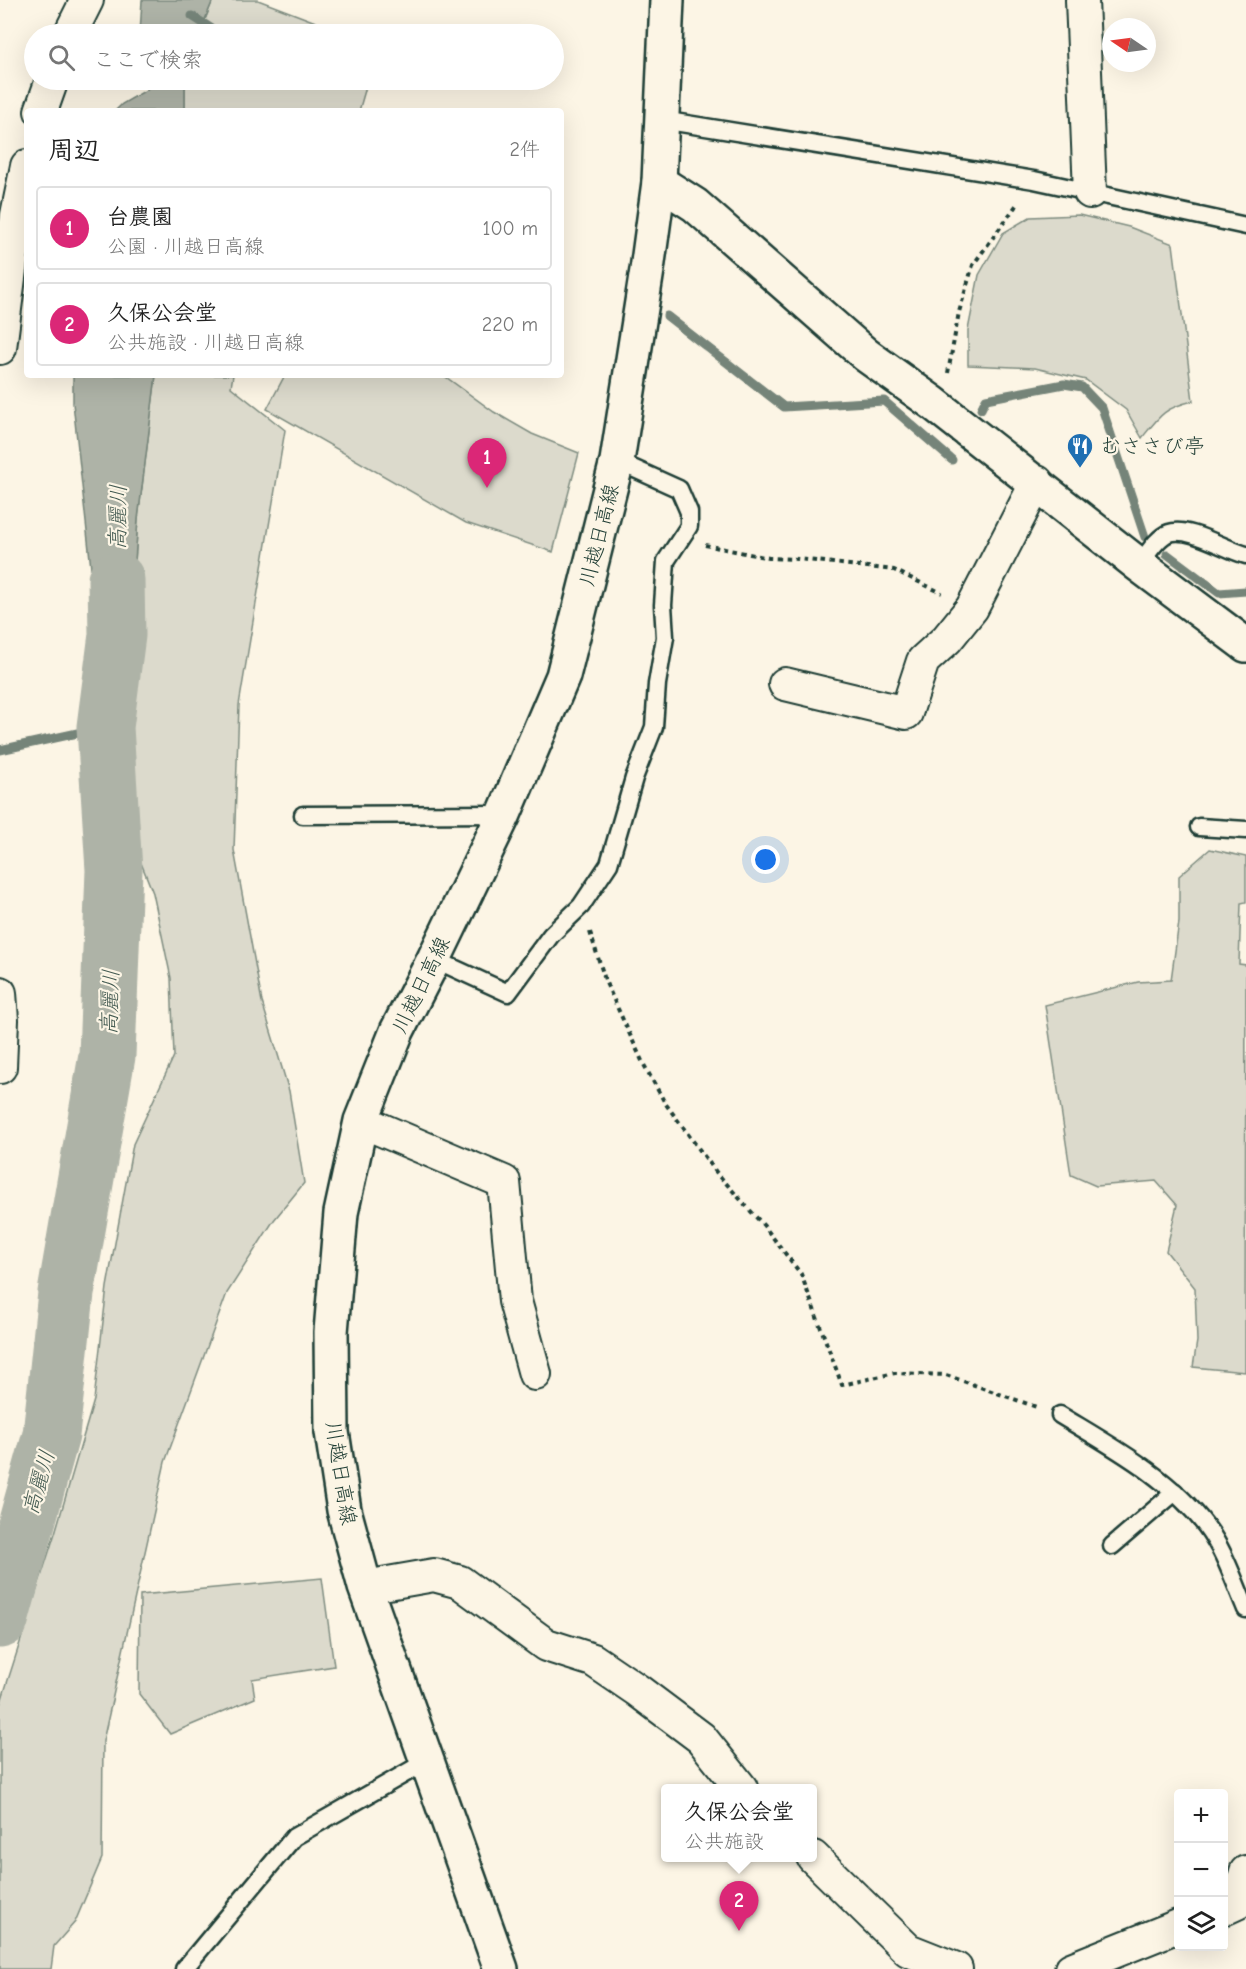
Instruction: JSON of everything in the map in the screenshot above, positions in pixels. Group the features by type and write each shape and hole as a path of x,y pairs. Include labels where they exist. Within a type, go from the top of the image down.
{"main road":[{"name":"川越日高線","path":"501,1969 365,1587 344,1510 333,1432 331,1332 341,1213 361,1121 397,1031 504,814 563,676 617,461 659,182 667,0"},
{"path":"659,182 695,205 866,355 1037,482 1140,565 1246,645"}],"street":[{"path":"75,24 87,0"},
{"path":"1082,0 1090,192"},
{"path":"42,108 48,90"},
{"path":"0,348 8,213 24,173"},
{"path":"785,684 906,713 923,662 947,639 972,608 1037,482"},
{"path":"0,993 2,1020 0,1067"},
{"path":"361,1121 504,1182 515,1301 535,1374"},
{"path":"365,1587 434,1575 460,1582 546,1644 593,1660 637,1690 701,1738 738,1784"},
{"path":"817,1861 908,1950 956,1969"},
{"path":"1228,1906 1237,1903 1246,1872"},
{"path":"1071,1969 1174,1928"}],"lane":[{"path":"662,120 1034,180 1246,226"},
{"path":"434,959 508,993 551,935 581,906 609,864 634,778 654,727 657,684 665,637 663,605 666,561 689,526 689,512 679,489 617,461"},
{"path":"1140,565 1168,533 1181,532 1216,542 1246,555"},
{"path":"303,815 504,814"},
{"path":"1199,827 1246,830"},
{"path":"1059,1415 1122,1453 1175,1492 1206,1527 1227,1563 1246,1609"},
{"path":"1112,1546 1175,1492"},
{"path":"184,1969 294,1837 427,1761"}],"path":[{"path":"933,403 946,379 959,312 973,265 1034,180"},
{"path":"689,512 704,544 769,558 894,570 972,608"},
{"path":"581,906 606,983 643,1064 665,1102 716,1172 764,1226 801,1274 842,1385 895,1373 946,1375 1059,1415"}],"shaded area":[{"path":"213,0 258,0 321,24 203,24"},
{"path":"185,90 365,90 360,108 185,108"},
{"path":"1079,215 1129,227 1173,244 1193,401 1175,406 1163,413 1142,438 1126,410 1086,380 1035,368 968,365 968,330 979,275 1003,233 1030,217"},
{"path":"156,378 232,378 231,387 285,430 239,705 234,850 262,1002 289,1091 304,1183 274,1220 227,1293 165,1462 103,1741 102,1858 75,1922 54,1946 51,1969 0,1969 0,1705 55,1533 94,1400 107,1287 133,1144 174,1056 171,978 153,893 122,815 138,519"},
{"path":"283,378 447,378 494,412 532,434 579,453 553,552 466,523 267,409"},
{"path":"1210,849 1246,857 1246,902 1241,903 1239,964 1246,965 1245,1372 1193,1367 1197,1341 1195,1288 1166,1251 1177,1205 1156,1181 1096,1186 1071,1175 1045,1005 1138,982 1171,980 1179,922 1179,876"},
{"path":"322,1578 334,1666 252,1679 255,1698 170,1734 139,1694 140,1595"}],"water":[{"path":"142,0 213,0 203,24 141,24"},
{"path":"146,90 185,90 185,108 118,108"},
{"path":"73,378 156,378 138,519 129,645 102,669 73,403"}],"waterway":[{"path":"192,16 204,24"},
{"path":"667,316 784,407 884,401 952,460"},
{"path":"981,409 986,399 1064,384 1082,387 1102,408 1145,537"},
{"path":"1167,554 1219,593 1246,591"},
{"name":"高麗川","path":"0,1620 51,1435 66,1293 107,1056 114,870 105,727 117,635 116,580"},
{"path":"0,750 105,727"}],"place":[{"name":"むささび亭","path":"1080,469"},
{"name":"台農園","path":"487,488"},
{"name":"久保公会堂","path":"739,1931"}]}
